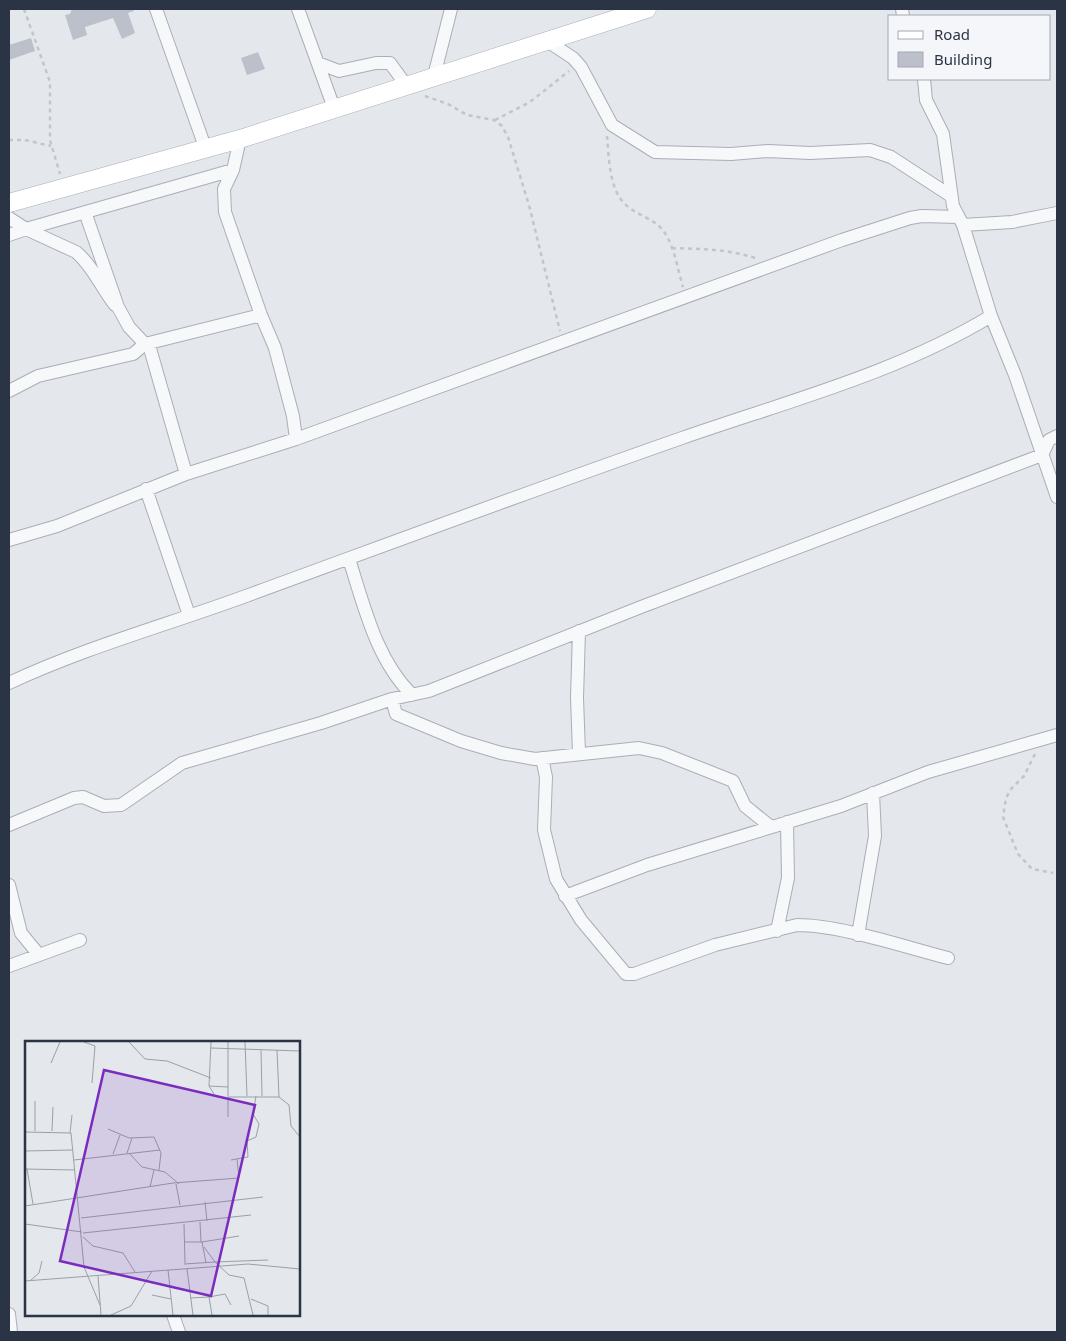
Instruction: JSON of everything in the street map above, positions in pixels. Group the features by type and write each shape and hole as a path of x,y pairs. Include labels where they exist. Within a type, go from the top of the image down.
{"main road":[{"path":"9,204 240,139 647,9"}],"street":[{"path":"156,9 205,148"},
{"path":"298,9 334,108"},
{"path":"434,76 451,9"},
{"path":"547,42 577,62 612,125 660,154 870,150 891,157 951,196"},
{"path":"318,63 339,71 376,63 390,64 403,86"},
{"path":"924,80 926,100 943,134 951,196 990,316 1015,375 1057,497"},
{"path":"240,139 233,170 224,189 225,212 261,315 275,348 293,416 296,438"},
{"path":"9,235 233,170"},
{"path":"85,212 121,312 129,327 147,345 186,474"},
{"path":"9,540 56,526 186,474 296,438 910,218 922,216 960,221 1012,222 1057,213"},
{"path":"9,218 26,229 76,252 83,258 105,293 121,312"},
{"path":"9,392 38,376 133,354 147,345 261,315"},
{"path":"9,683 91,649 349,560 592,469 897,363 957,336 990,316"},
{"path":"9,825 74,798 83,797 104,806 121,805 182,763 321,723 392,699 429,691 1042,455 1049,440 1057,436"},
{"path":"146,489 189,615"},
{"path":"349,560 377,641 398,681 412,695"},
{"path":"579,632 577,698 579,753"},
{"path":"392,699 396,714 460,741 501,753 542,758 639,748 662,753 733,781 745,806 771,827"},
{"path":"565,896 647,865 841,806 928,772 1057,735"},
{"path":"542,758 546,776 544,830 556,879 581,920 621,970 630,975 715,945 797,925 808,925 858,935 948,958"},
{"path":"858,935 875,836 873,793"},
{"path":"777,931 788,878 787,822"},
{"path":"9,885 21,934 38,955"},
{"path":"9,966 80,940"},
{"path":"9,1314 11,1332"},
{"path":"173,1316 179,1332"}],"path":[{"path":"24,9 50,82 51,146 64,188"},
{"path":"494,120 530,102 577,62"},
{"path":"403,86 448,104 467,116 494,120 502,126 508,137 529,205 562,342"},
{"path":"605,114 610,169 618,194 625,204 659,227 672,248 686,298"},
{"path":"9,140 25,140 51,146"},
{"path":"672,248 713,249 740,253 775,266"},
{"path":"1039,741 1024,776 1011,789 1006,798 1003,817 1018,854 1032,869 1054,873"}],"building":[{"path":"72,9 133,9 134,11 128,13 135,33 122,39 113,18 85,27 87,35 73,40 65,15 70,14"},
{"path":"31,38 35,51 9,60 9,45"},
{"path":"258,52 265,69 247,75 241,58"}]}
